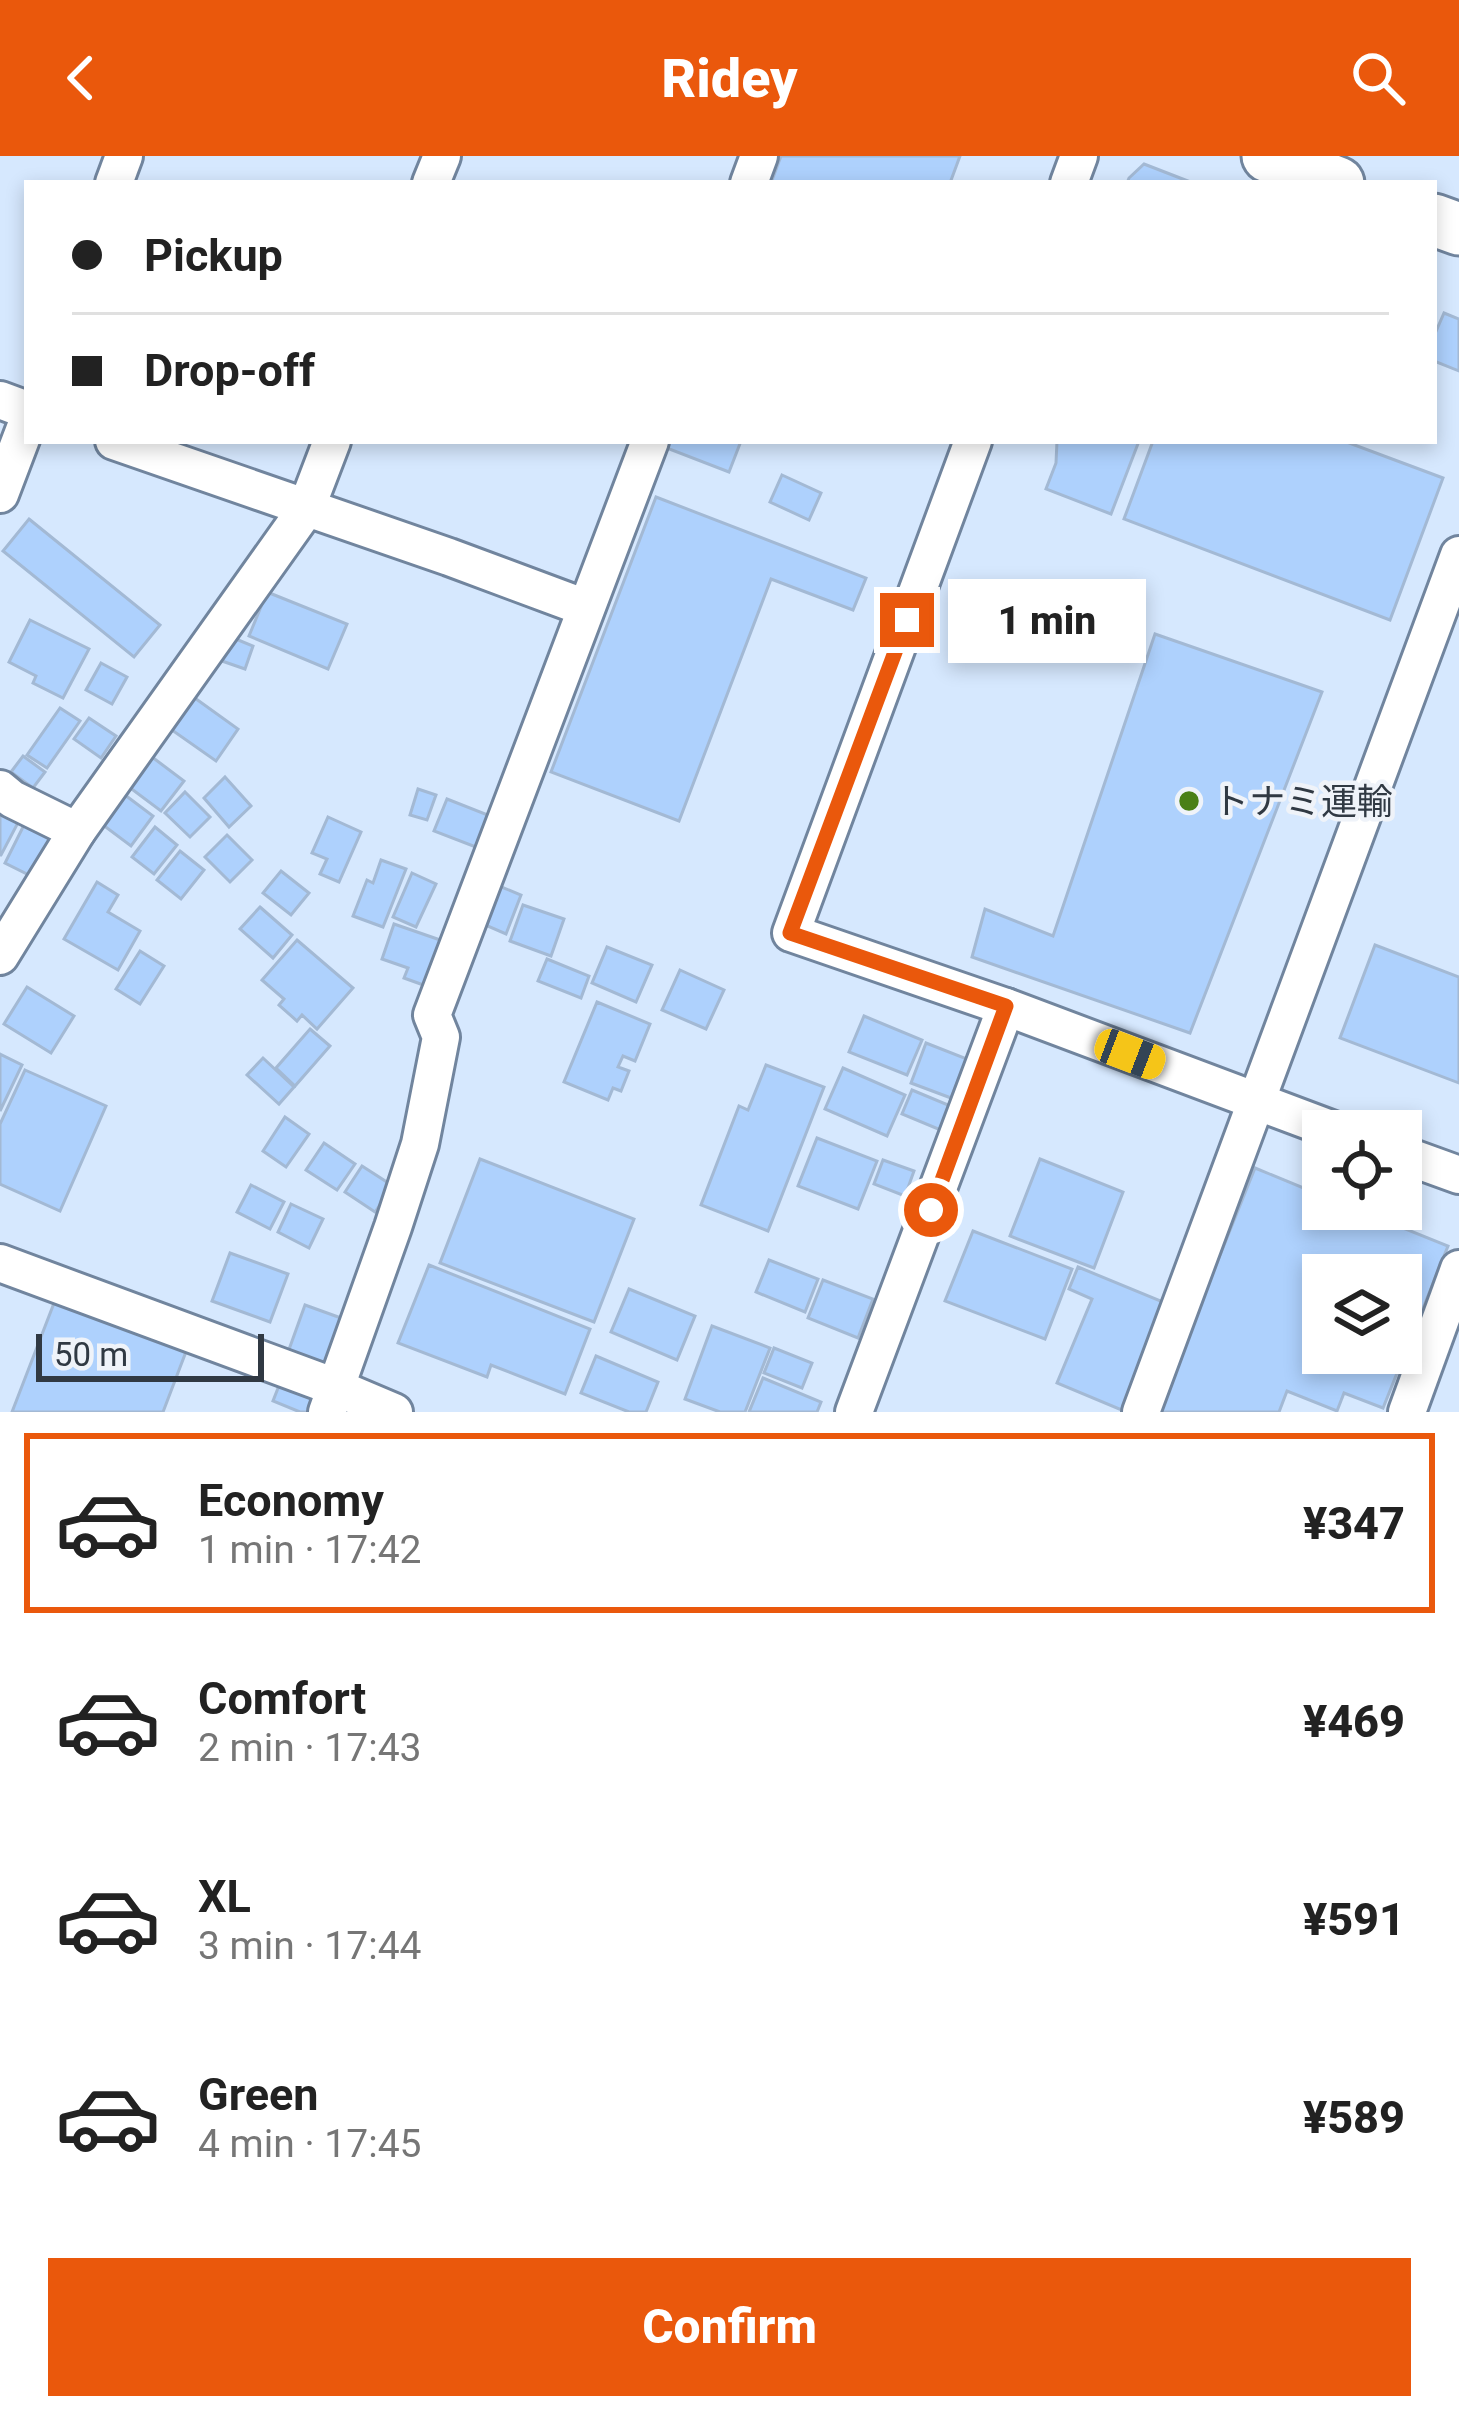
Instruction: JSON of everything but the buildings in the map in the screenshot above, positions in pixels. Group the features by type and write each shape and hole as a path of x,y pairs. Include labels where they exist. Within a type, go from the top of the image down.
{"main road":[{"path":"1268,156 1330,180"}],"street":[{"path":"0,494 24,431"},
{"path":"122,444 586,608"},
{"path":"0,956 77,831 306,509 331,444"},
{"path":"331,1400 419,1144 441,1037 432,1016 649,444"},
{"path":"972,444 790,933 1006,1006 1302,1119"},
{"path":"1141,1412 1459,554"},
{"path":"0,789 77,831"},
{"path":"854,1412 1006,1006"},
{"path":"1422,1162 1459,1175"},
{"path":"0,1263 331,1400 394,1412"},
{"path":"1407,1412 1459,1269"}],"place":[{"name":"トナミ運輸","path":"1189,801"}],"route":[{"path":"907,620 790,933 1006,1006 931,1210"}]}
